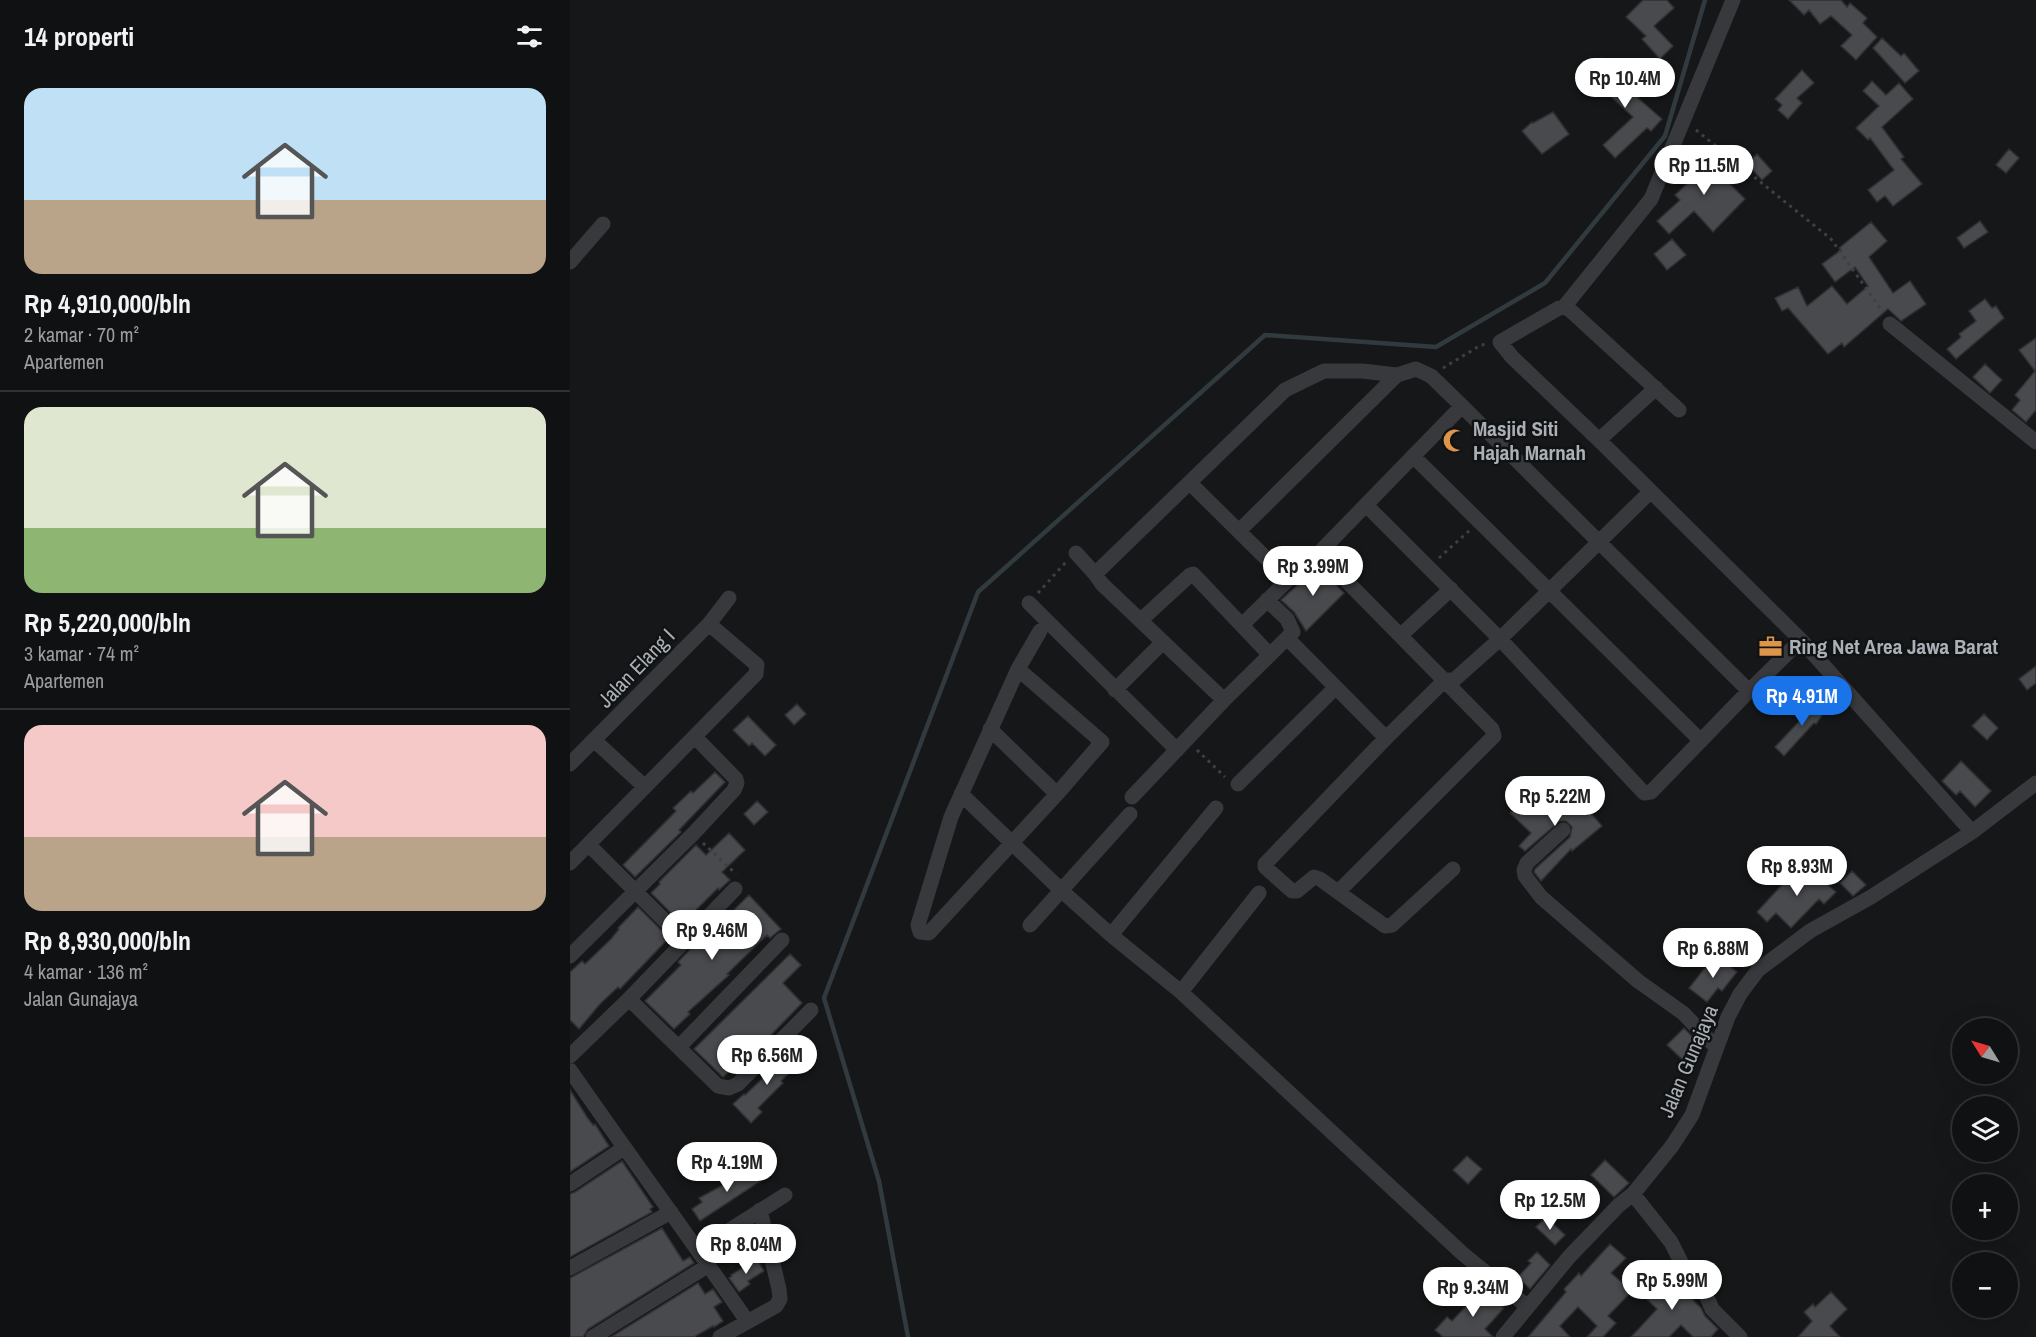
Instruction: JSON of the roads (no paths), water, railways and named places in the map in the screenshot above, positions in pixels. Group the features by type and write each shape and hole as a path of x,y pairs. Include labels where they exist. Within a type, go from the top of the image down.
{"street":[{"path":"1733,0 1651,199 1564,307 1500,342 1512,357 1801,640 1972,832"},
{"path":"570,262 603,224"},
{"path":"1564,307 1679,410"},
{"path":"1890,324 2036,442"},
{"path":"1095,574 1285,390 1324,371 1362,371 1397,375 1416,369 1431,376 1749,691"},
{"path":"1239,531 1397,375"},
{"path":"1599,440 1656,388"},
{"path":"1242,625 1318,553 1462,406"},
{"path":"1413,456 1701,741"},
{"path":"1190,483 1288,580"},
{"path":"1453,869 1392,925 1380,924 1320,879 1314,877 1297,891 1292,891 1265,867 1265,864 1445,680 1454,680 1500,639 1650,492"},
{"path":"1366,505 1500,639 1644,793 1651,792 1801,640"},
{"path":"1076,553 1102,584 1224,700"},
{"path":"1318,553 1445,680 1492,729 1494,736 1338,892"},
{"path":"1141,620 1193,574 1270,655"},
{"path":"1401,635 1451,589"},
{"name":"Jalan Elang I","path":"570,764 709,624 729,598"},
{"path":"1132,797 1224,700 1293,632 1292,626 1268,600"},
{"path":"1029,603 1115,690 1182,745"},
{"path":"570,863 756,674 757,665 709,624"},
{"path":"1018,669 1102,742 929,933 920,932 918,925 951,817 1018,669 1040,631"},
{"path":"1288,639 1386,738"},
{"path":"1115,690 1163,642"},
{"path":"1238,784 1335,688"},
{"path":"990,729 1057,794"},
{"path":"570,956 636,892 734,790 737,783 736,778 695,737"},
{"path":"595,741 645,787"},
{"name":"Jalan Gunajaya","path":"1503,1337 1569,1257 1619,1205 1634,1194 1672,1146 1692,1115 1732,1009 1758,970 1810,931 1870,897 1972,832 2036,783"},
{"path":"961,794 1062,891 1111,935 1181,992 1463,1254 1528,1307"},
{"path":"1111,935 1216,808"},
{"path":"1030,925 1130,814"},
{"path":"1563,830 1527,863 1524,870 1526,876 1541,897 1638,981 1683,1014 1716,1047"},
{"path":"589,845 685,941"},
{"path":"570,1056 629,999 735,889"},
{"path":"1181,992 1259,893"},
{"path":"679,1047 782,940"},
{"path":"629,999 718,1086 729,1088 738,1084 811,1010"},
{"path":"570,1070 747,1321"},
{"path":"570,1184 624,1148"},
{"path":"1634,1194 1671,1242 1686,1272 1704,1290 1712,1309 1740,1337"},
{"path":"698,1250 784,1195"},
{"path":"720,1337 776,1306 780,1299 780,1289 760,1210"},
{"path":"570,1268 671,1212"},
{"path":"593,1337 709,1265"}],"waterway":[{"path":"908,1337 879,1181 824,998 978,592 1265,335 1436,347 1545,283 1665,136 1705,0"}],"place":[{"name":"Masjid Siti Hajah Marnah","path":"1455,440"},
{"name":"Ring Net Area Jawa Barat","path":"1771,646"}]}
